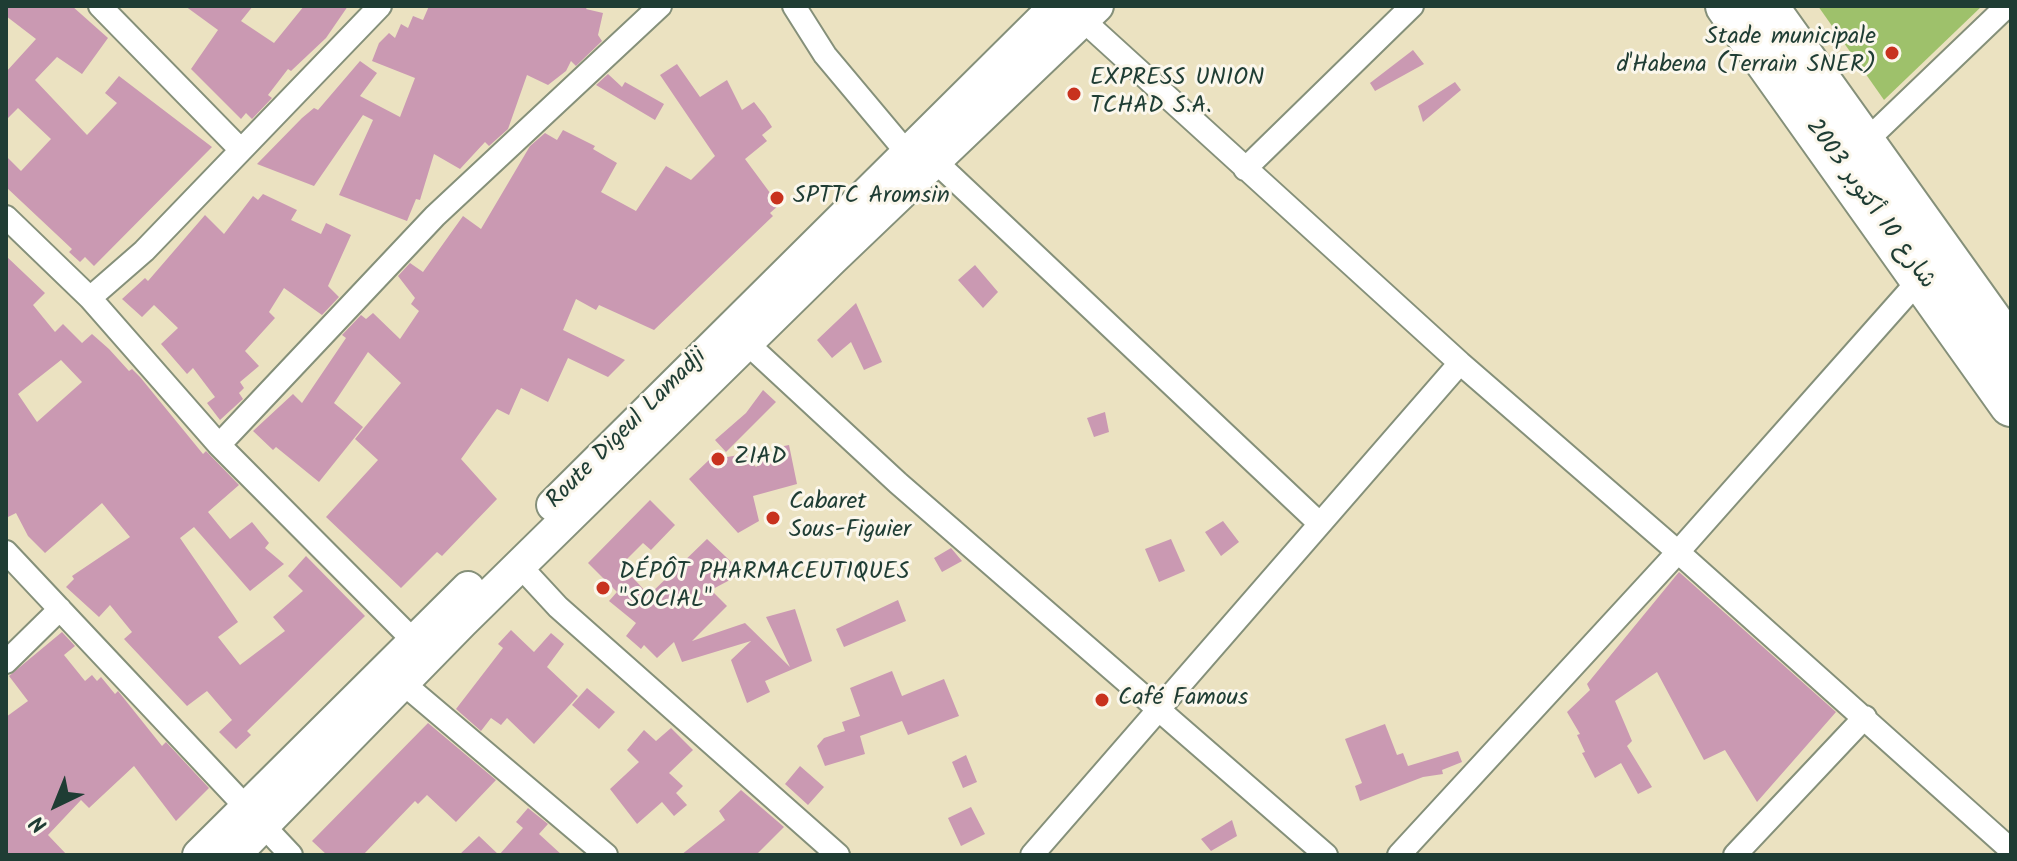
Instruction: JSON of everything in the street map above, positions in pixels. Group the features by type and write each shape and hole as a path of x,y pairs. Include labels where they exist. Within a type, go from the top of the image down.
{"highway":[{"name":"شارع 10 أكتوبر 2003","path":"1727,6 2011,405"},
{"name":"شارع 10 أكتوبر 2003","path":"1766,6 2011,349"}],"main road":[{"name":"Route Digeul Lamadji","path":"199,855 255,817 413,640 739,336 1076,10"},
{"path":"234,855 255,817 404,684 521,567 739,336"}],"street":[{"path":"100,6 240,149"},
{"path":"90,298 144,251 380,6"},
{"path":"219,445 435,216 660,6"},
{"path":"794,6 825,55 921,157 1319,523"},
{"path":"1245,169 1412,6"},
{"path":"1863,144 2007,6"},
{"path":"1076,10 1245,169 1460,363 1865,717 2011,850"},
{"path":"6,217 90,298 219,445 413,640"},
{"path":"1399,855 1678,552 1921,278"},
{"path":"739,336 898,483 1326,855"},
{"path":"1032,855 1460,363"},
{"path":"6,552 291,855"},
{"path":"521,567 558,607 838,855"},
{"path":"6,662 60,609"},
{"path":"404,684 606,855"},
{"path":"1735,855 1865,717"}],"green space":[{"name":"Stade municipale d'Habena (Terrain SNER)","path":"1818,6 1982,6 1884,100"}],"building":[{"path":"6,6 72,6 108,38 82,74 57,57 35,80 87,135 117,103 105,93 119,76 212,147 94,266 85,257 80,262 69,252 72,249 6,187 6,156 21,171 51,139 18,108 6,120 6,72 36,39 6,16"},
{"path":"185,6 253,6 241,21 274,43 304,6 348,6 326,38 291,71 288,69 268,95 272,98 252,119 246,113 241,119 191,69 218,30"},
{"path":"429,6 588,6 586,9 603,13 598,35 602,41 576,66 571,61 566,71 548,85 527,75 508,129 489,146 485,142 460,169 434,154 420,200 416,199 407,221 339,195 373,120 363,115 314,186 257,164 302,118 314,108 318,110 360,61 377,73 360,96 400,117 415,78 372,61 379,43 389,33 395,38 401,24 408,28 413,16 423,20"},
{"path":"1413,50 1424,64 1375,91 1370,83"},
{"path":"677,64 700,97 727,80 742,110 754,102 765,116 772,127 762,135 767,141 745,159 779,205 770,213 773,216 654,330 599,305 596,310 576,299 563,330 625,360 608,377 568,358 548,402 521,388 509,415 497,409 461,459 497,499 442,556 437,552 401,588 326,517 378,460 355,439 401,383 368,352 334,403 363,427 319,482 276,447 273,450 253,431 293,394 302,403 346,338 342,335 361,315 366,319 373,313 400,339 419,311 411,304 415,298 398,276 410,263 423,272 463,216 481,229 530,146 545,133 557,140 563,130 595,146 593,149 617,163 601,192 636,211 666,166 691,180 715,156 660,75"},
{"path":"608,74 622,87 625,82 664,104 655,120 596,85"},
{"path":"1455,82 1461,90 1423,122 1418,106"},
{"path":"263,194 297,210 291,220 321,234 326,223 351,235 328,286 339,297 322,315 284,288 269,312 275,318 245,351 259,366 240,382 244,388 239,393 243,399 220,420 207,403 215,397 193,368 187,374 161,344 178,328 154,305 142,317 122,299 145,278 148,281 205,215 224,234 253,196 258,200"},
{"path":"6,256 45,293 33,305 55,332 63,324 82,343 92,334 129,371 132,369 140,377 203,454 206,451 239,485 208,512 230,539 252,522 269,543 265,548 284,564 250,591 194,527 180,538 238,622 218,637 240,665 285,631 273,617 303,591 288,576 306,556 365,616 247,731 251,735 236,749 219,732 232,720 207,691 187,706 124,639 132,632 110,605 99,617 66,587 74,579 72,576 130,537 102,503 45,553 28,536 16,513 6,518","holes":["61,360 82,382 37,422 18,394"]},
{"path":"975,265 998,292 983,308 958,280"},
{"path":"856,303 882,362 864,370 851,342 832,358 817,340"},
{"path":"763,390 776,402 726,452 715,440 746,413"},
{"path":"1105,412 1109,432 1094,437 1087,418"},
{"path":"789,445 797,484 753,496 759,521 738,533 689,479 709,460 745,454 756,467 779,447"},
{"path":"650,500 675,525 651,550 643,543 621,565 649,595 707,539 743,573 711,590 727,606 692,641 745,623 790,667 766,617 795,609 812,661 765,681 770,692 747,703 731,660 751,641 682,662 674,642 657,658 644,645 641,649 626,636 636,623 609,601 617,592 588,563"},
{"path":"1223,521 1239,542 1221,556 1205,532"},
{"path":"1171,539 1185,571 1159,582 1145,549"},
{"path":"951,548 962,561 942,572 934,558"},
{"path":"1679,572 1836,712 1757,802 1725,750 1704,760 1657,672 1615,701 1632,741 1627,746 1652,787 1638,794 1621,763 1595,778 1582,753 1585,752 1577,735 1580,734 1567,712 1590,690 1587,684"},
{"path":"898,600 906,621 844,647 836,629"},
{"path":"511,630 534,652 551,633 564,644 547,667 578,696 534,744 507,718 501,725 491,718 481,731 456,709 503,648 498,644"},
{"path":"62,632 75,646 64,655 85,681 92,675 97,681 101,677 115,694 118,691 162,746 166,742 209,788 176,821 134,766 89,808 81,800 48,835 67,855 6,855 6,717 28,701 9,676"},
{"path":"892,671 902,696 944,679 959,716 908,735 902,721 860,736 865,754 825,766 817,746 824,738 845,731 842,722 860,716 850,688"},
{"path":"587,688 615,712 599,729 572,705"},
{"path":"428,723 496,780 456,822 427,795 418,804 415,801 363,855 327,855 312,841"},
{"path":"1385,724 1397,755 1403,753 1408,766 1458,751 1462,762 1442,770 1443,774 1423,777 1360,801 1355,786 1362,783 1345,739"},
{"path":"671,728 693,750 669,773 683,786 676,793 687,805 674,816 662,802 637,824 610,789 639,762 627,750 644,730 656,741"},
{"path":"966,755 977,782 963,788 952,762"},
{"path":"800,766 824,787 808,805 785,784"},
{"path":"741,790 784,827 756,855 681,855 725,820 719,811"},
{"path":"971,807 985,834 961,846 948,818"},
{"path":"528,808 548,824 539,834 562,855 499,855 523,828 516,822"},
{"path":"1232,820 1237,836 1211,851 1201,839"},
{"path":"479,836 499,855 459,855"}],"place":[{"name":"Stade municipale d'Habena (Terrain SNER)","path":"1892,53"},
{"name":"EXPRESS UNION TCHAD S.A.","path":"1074,94"},
{"name":"SPTTC Aromsin","path":"777,198"},
{"name":"ZIAD","path":"718,459"},
{"name":"Cabaret Sous-Figuier","path":"773,518"},
{"name":"DÉPÔT PHARMACEUTIQUES \"SOCIAL\"","path":"603,588"},
{"name":"Café Famous","path":"1102,700"}]}
